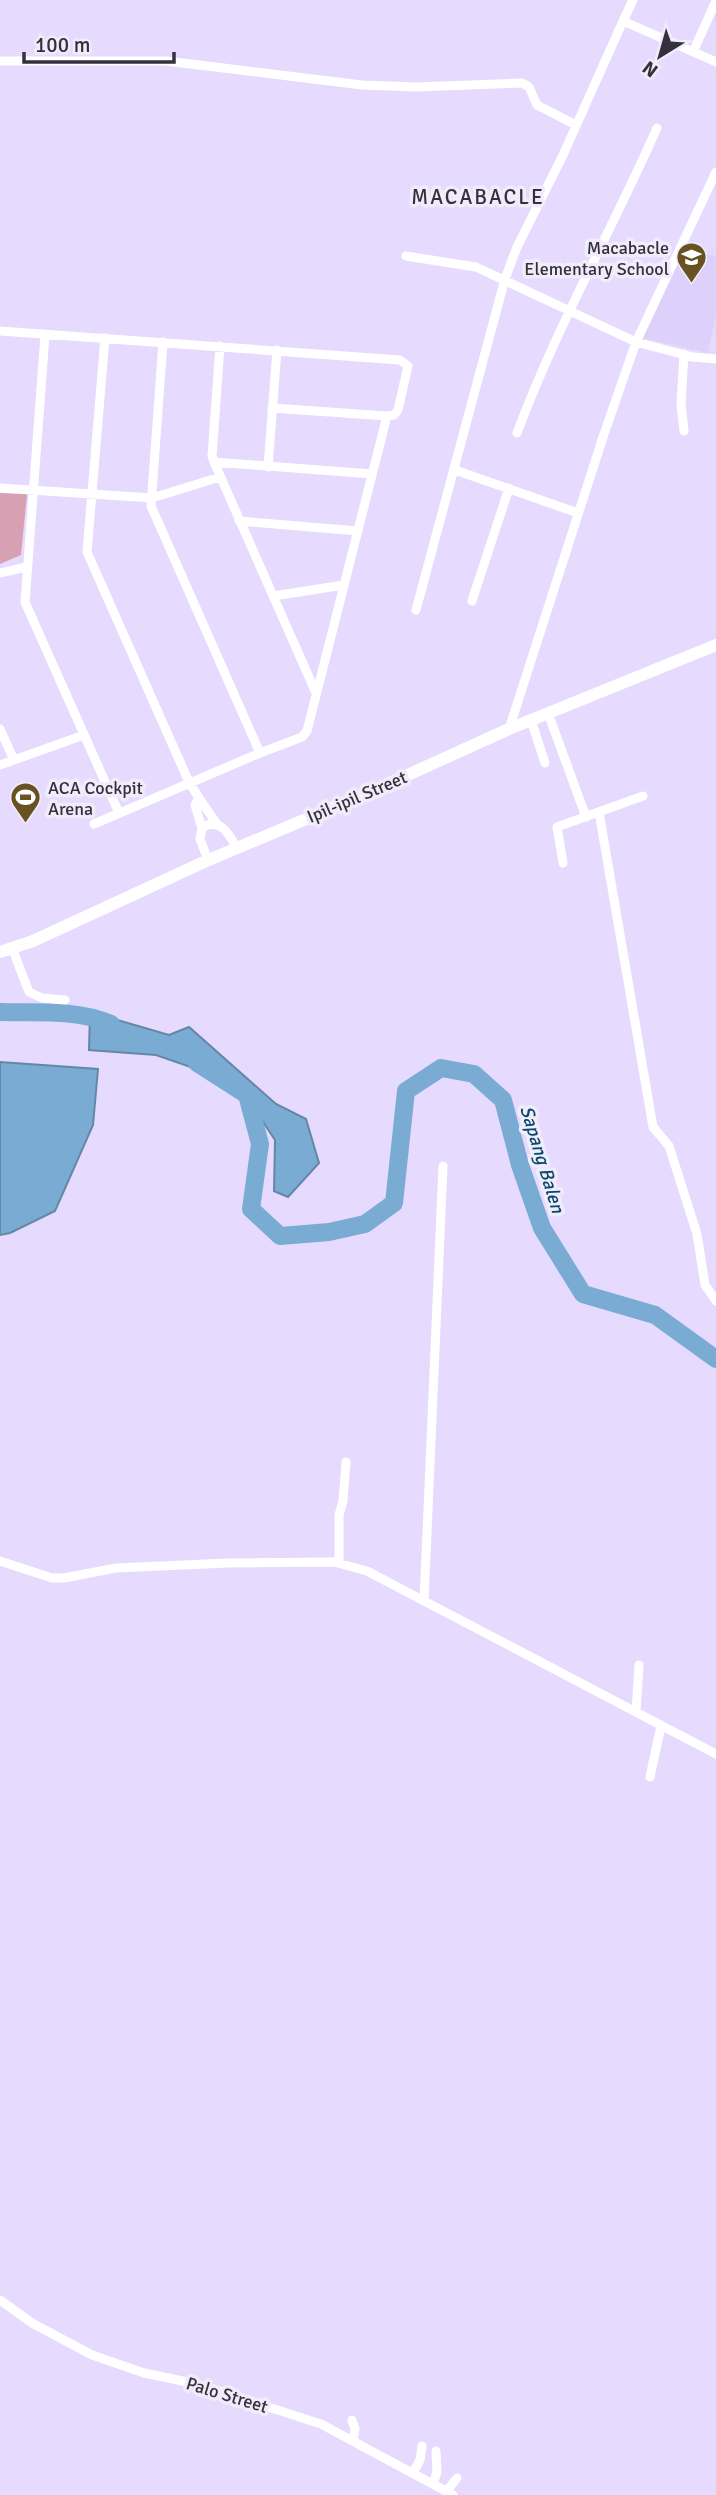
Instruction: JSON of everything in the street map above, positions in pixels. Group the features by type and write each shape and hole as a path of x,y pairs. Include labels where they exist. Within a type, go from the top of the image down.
{"street":[{"path":"416,610 505,279 517,247 633,0"},
{"path":"693,52 716,1"},
{"path":"623,21 716,62"},
{"path":"0,61 166,61 362,85 416,87 522,83 529,87 537,105 576,125"},
{"path":"517,433 569,311 657,128"},
{"path":"509,729 636,342 716,172"},
{"path":"406,256 476,267 636,342 716,359"},
{"path":"0,331 400,360 406,363 409,369 398,410 394,415 272,408"},
{"path":"45,335 25,603 119,813"},
{"path":"104,338 87,552 189,782 217,824 227,830 237,848"},
{"path":"163,342 153,512 260,753"},
{"path":"220,346 212,456 316,693"},
{"path":"268,467 276,350"},
{"path":"684,354 681,394 684,431"},
{"path":"94,824 302,737 307,731 387,416"},
{"path":"214,462 372,474"},
{"path":"455,470 579,513"},
{"path":"0,488 152,498 220,477"},
{"path":"472,601 509,488"},
{"path":"239,521 358,531"},
{"path":"0,573 26,567"},
{"path":"273,596 344,585"},
{"name":"Ipil-ipil Street","path":"6,950 63,928 208,860 370,792 509,729 716,645"},
{"path":"548,713 586,817"},
{"path":"531,720 545,763"},
{"path":"0,729 13,760"},
{"path":"0,765 84,735"},
{"path":"563,863 557,827 643,796"},
{"path":"198,798 195,805 202,828 200,839 208,860"},
{"path":"599,812 653,1127 669,1146 697,1234 705,1285 716,1301"},
{"path":"202,828 208,823 217,824"},
{"path":"6,950 29,992 42,998 65,1000"},
{"path":"424,1601 443,1166"},
{"path":"340,1563 339,1514 343,1501 346,1462"},
{"path":"0,1561 52,1578 116,1568 228,1563 340,1563 367,1571 716,1754"},
{"path":"636,1712 639,1665"},
{"path":"650,1777 661,1726"},
{"name":"Palo Street","path":"0,2300 32,2323 92,2355 144,2373 197,2384 321,2424 449,2493"},
{"path":"352,2420 355,2429 353,2441"},
{"path":"413,2473 420,2460 422,2446"},
{"path":"433,2484 437,2472 436,2451"},
{"path":"449,2493 457,2478"}],"shaded area":[{"name":"Macabacle Elementary School","path":"684,250 716,256 716,313 708,353 643,338"},
{"path":"0,493 27,494 21,555 0,564"}],"water":[{"path":"90,1012 169,1035 189,1027 276,1104 306,1119 319,1163 288,1197 274,1191 275,1140 237,1083 156,1055 89,1050"},
{"path":"0,1062 98,1069 93,1125 55,1211 10,1233 0,1235"}],"waterway":[{"name":"Sapang Balen","path":"0,1012 71,1014 111,1024"},
{"name":"Sapang Balen","path":"197,1063 247,1095 260,1144 251,1209 280,1236 329,1232 365,1224 394,1203 406,1091 441,1068 474,1074 503,1100 520,1165 542,1228 583,1294 655,1315 716,1359"}],"place":[{"name":"Macabacle Elementary School","path":"692,285"},
{"name":"ACA Cockpit Arena","path":"25,825"}],"district":[{"name":"MACABACLE","path":"478,197"}]}
